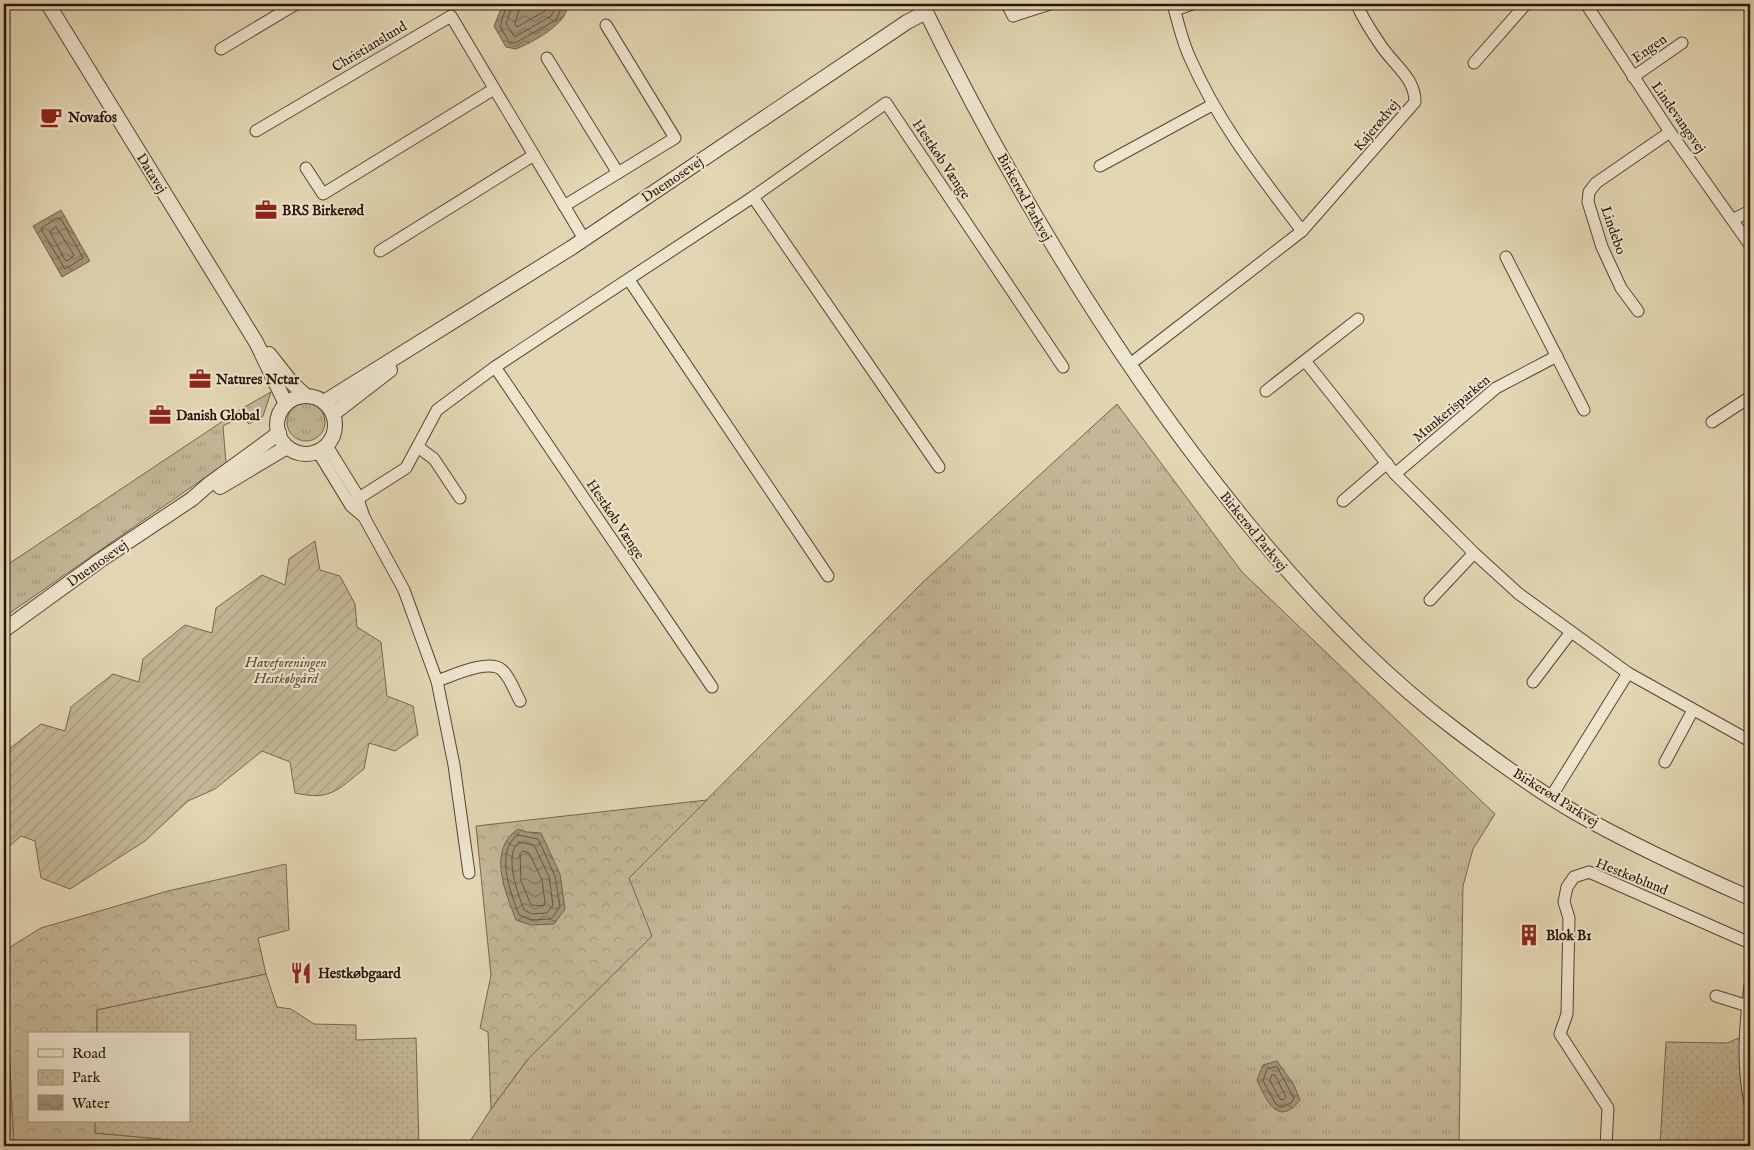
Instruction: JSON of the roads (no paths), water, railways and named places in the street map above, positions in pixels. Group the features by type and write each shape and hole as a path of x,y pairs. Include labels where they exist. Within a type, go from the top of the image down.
{"street":[{"name":"Datavej","path":"48,4 256,342 286,404"},
{"path":"220,49 296,4"},
{"path":"1008,4 1013,16 1050,4"},
{"path":"1192,4 1174,7 1189,56 1212,105 1230,135 1302,231"},
{"name":"Kajerødvej","path":"1129,365 1302,231 1415,102 1412,82 1383,48 1357,4"},
{"path":"1474,63 1526,4"},
{"name":"Lindevangsvej","path":"1586,4 1670,132 1734,219 1750,245"},
{"name":"Duemosevej","path":"329,408 409,356 413,348 584,239 907,22 924,8"},
{"name":"Birkerød Parkvej","path":"924,8 1045,234 1129,365 1216,484 1298,584 1368,655 1450,726 1551,797 1680,868 1750,898"},
{"name":"Christianslund","path":"256,131 450,16 584,239"},
{"path":"564,206 676,138 606,25"},
{"name":"Engen","path":"1633,77 1682,43"},
{"path":"548,58 618,173"},
{"path":"306,168 323,194 494,89"},
{"name":"Hestkøb Vænge","path":"358,498 406,468 437,410 495,367 753,197 886,103 1063,367"},
{"path":"1100,166 1212,105"},
{"name":"Lindebo","path":"1638,311 1621,288 1602,247 1588,202 1589,192 1596,183 1670,132"},
{"path":"380,251 534,155"},
{"path":"753,197 939,467"},
{"path":"1734,219 1750,211"},
{"path":"1506,257 1584,410"},
{"path":"628,280 828,576"},
{"path":"1266,391 1306,362 1358,319"},
{"name":"Datavej","path":"256,342 266,350 291,382 306,396"},
{"name":"Munkerisparken","path":"1395,474 1496,388 1557,356"},
{"path":"1306,362 1395,474 1474,553 1519,594 1628,673 1750,741"},
{"name":"Hestkøb Vænge","path":"495,367 712,687"},
{"path":"306,396 329,408 335,429 323,449 302,454 287,447 278,433 279,415 286,404 306,396"},
{"path":"1712,422 1750,397"},
{"name":"Duemosevej","path":"4,630 102,559 192,499 278,433"},
{"name":"Duemosevej","path":"192,499 210,492 287,447"},
{"path":"418,447 434,459 460,498"},
{"path":"323,449 358,498 364,517 404,590 437,680 451,748 469,873"},
{"path":"323,449 351,506 364,517"},
{"path":"1342,501 1387,463"},
{"path":"1430,600 1474,553"},
{"path":"1533,682 1571,632"},
{"path":"437,680 483,665 493,666 502,670 520,702"},
{"path":"1551,797 1628,673"},
{"path":"1665,762 1693,710"},
{"name":"Hestkøblund","path":"1606,1146 1608,1108 1560,1034 1568,1014 1570,918 1564,902 1567,887 1574,877 1589,872 1750,943"},
{"path":"1750,986 1744,1050 1750,1103"},
{"path":"1716,996 1748,1006"}],"water":[{"path":"503,4 567,4 566,11 556,25 540,37 516,49 506,47 494,26"},
{"path":"61,210 90,261 62,277 33,226"},
{"path":"518,829 541,833 560,874 565,909 554,924 531,925 516,920 504,884 501,859 503,848"},
{"path":"1277,1061 1294,1085 1300,1100 1285,1112 1274,1108 1264,1096 1257,1080 1263,1065"}],"place":[{"name":"Novafos","path":"51,117"},
{"name":"BRS Birkerød","path":"266,210"},
{"name":"Natures Nctar","path":"200,379"},
{"name":"Danish Global","path":"160,415"},
{"name":"Blok B1","path":"1529,935"},
{"name":"Hestkøbgaard","path":"301,973"}],"park label":[{"name":"Haveforeningen Hestkøbgård","path":"286,670"}]}
